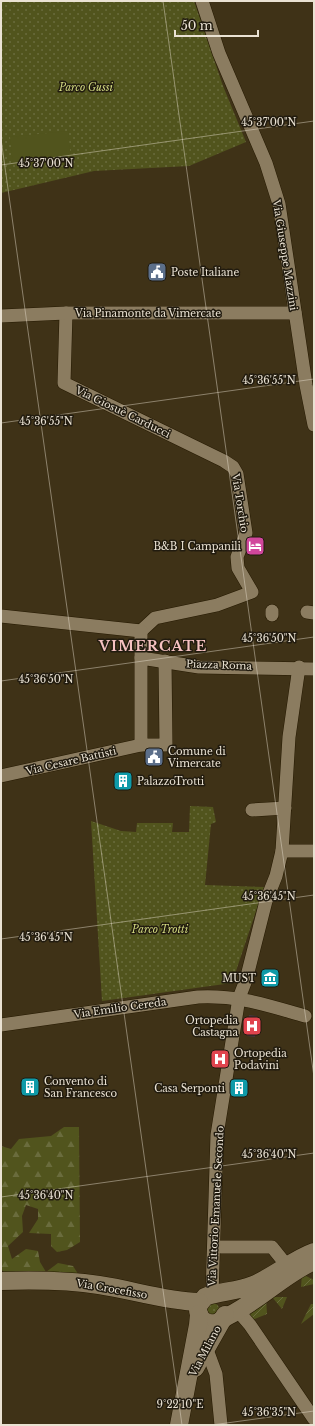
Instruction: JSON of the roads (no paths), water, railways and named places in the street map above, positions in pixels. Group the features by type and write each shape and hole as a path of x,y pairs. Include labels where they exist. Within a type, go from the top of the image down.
{"street":[{"name":"Via Giuseppe Mazzini","path":"202,1 219,53 266,163 279,204 295,313 310,382 314,425"},
{"name":"Via Pinamonte da Vimercate","path":"1,316 66,313 295,313"},
{"name":"Via Giosuè Carducci","path":"66,313 64,383 224,461"},
{"name":"Via Torchio","path":"141,631 155,618 217,605 252,592 238,568 237,557 246,533 236,474 233,467 224,461"},
{"path":"1,616 141,631 141,745"},
{"name":"Piazza Roma","path":"142,658 199,666 273,664 314,669"},
{"name":"Via Cesare Battisti","path":"1,776 141,745 166,745 165,661"},
{"name":"Via Vittorio Emanuele Secondo","path":"206,1301 217,1135 239,998 250,966 266,902 276,876 282,851 289,737 299,667"},
{"path":"252,810 285,808"},
{"path":"282,851 314,851"},
{"name":"Via Emilio Cereda","path":"1,1025 198,997 222,996 239,998"},
{"path":"239,998 304,1016"},
{"name":"Via Vittorio Emanuele Secondo","path":"221,1247 272,1247 284,1262"},
{"path":"206,1301 266,1280 314,1252"},
{"path":"206,1301 208,1323 216,1322 230,1315 314,1260"},
{"name":"Via Crocefisso","path":"1,1281 78,1282 171,1299 206,1301"},
{"name":"Via Crocefisso","path":"1,1290 59,1290 206,1301"},
{"path":"206,1301 222,1298 225,1304 226,1312 250,1325 314,1419"},
{"name":"Via Milano","path":"179,1425 206,1301"},
{"name":"Via Milano","path":"188,1383 206,1348 230,1315"},
{"path":"206,1348 216,1374 221,1425"}],"place":[{"name":"Poste Italiane","path":"157,272"},
{"name":"B&B I Campanili","path":"255,546"},
{"name":"Comune di Vimercate","path":"154,757"},
{"name":"PalazzoTrotti","path":"123,781"},
{"name":"MUST","path":"270,978"},
{"name":"Ortopedia Castagna","path":"252,1026"},
{"name":"Ortopedia Podavini","path":"220,1059"},
{"name":"Convento di San Francesco","path":"30,1087"},
{"name":"Casa Serponti","path":"239,1088"}],"district":[{"name":"VIMERCATE","path":"153,646"}],"park label":[{"name":"Parco Gussi","path":"86,87"},
{"name":"Parco Trotti","path":"160,929"}]}
